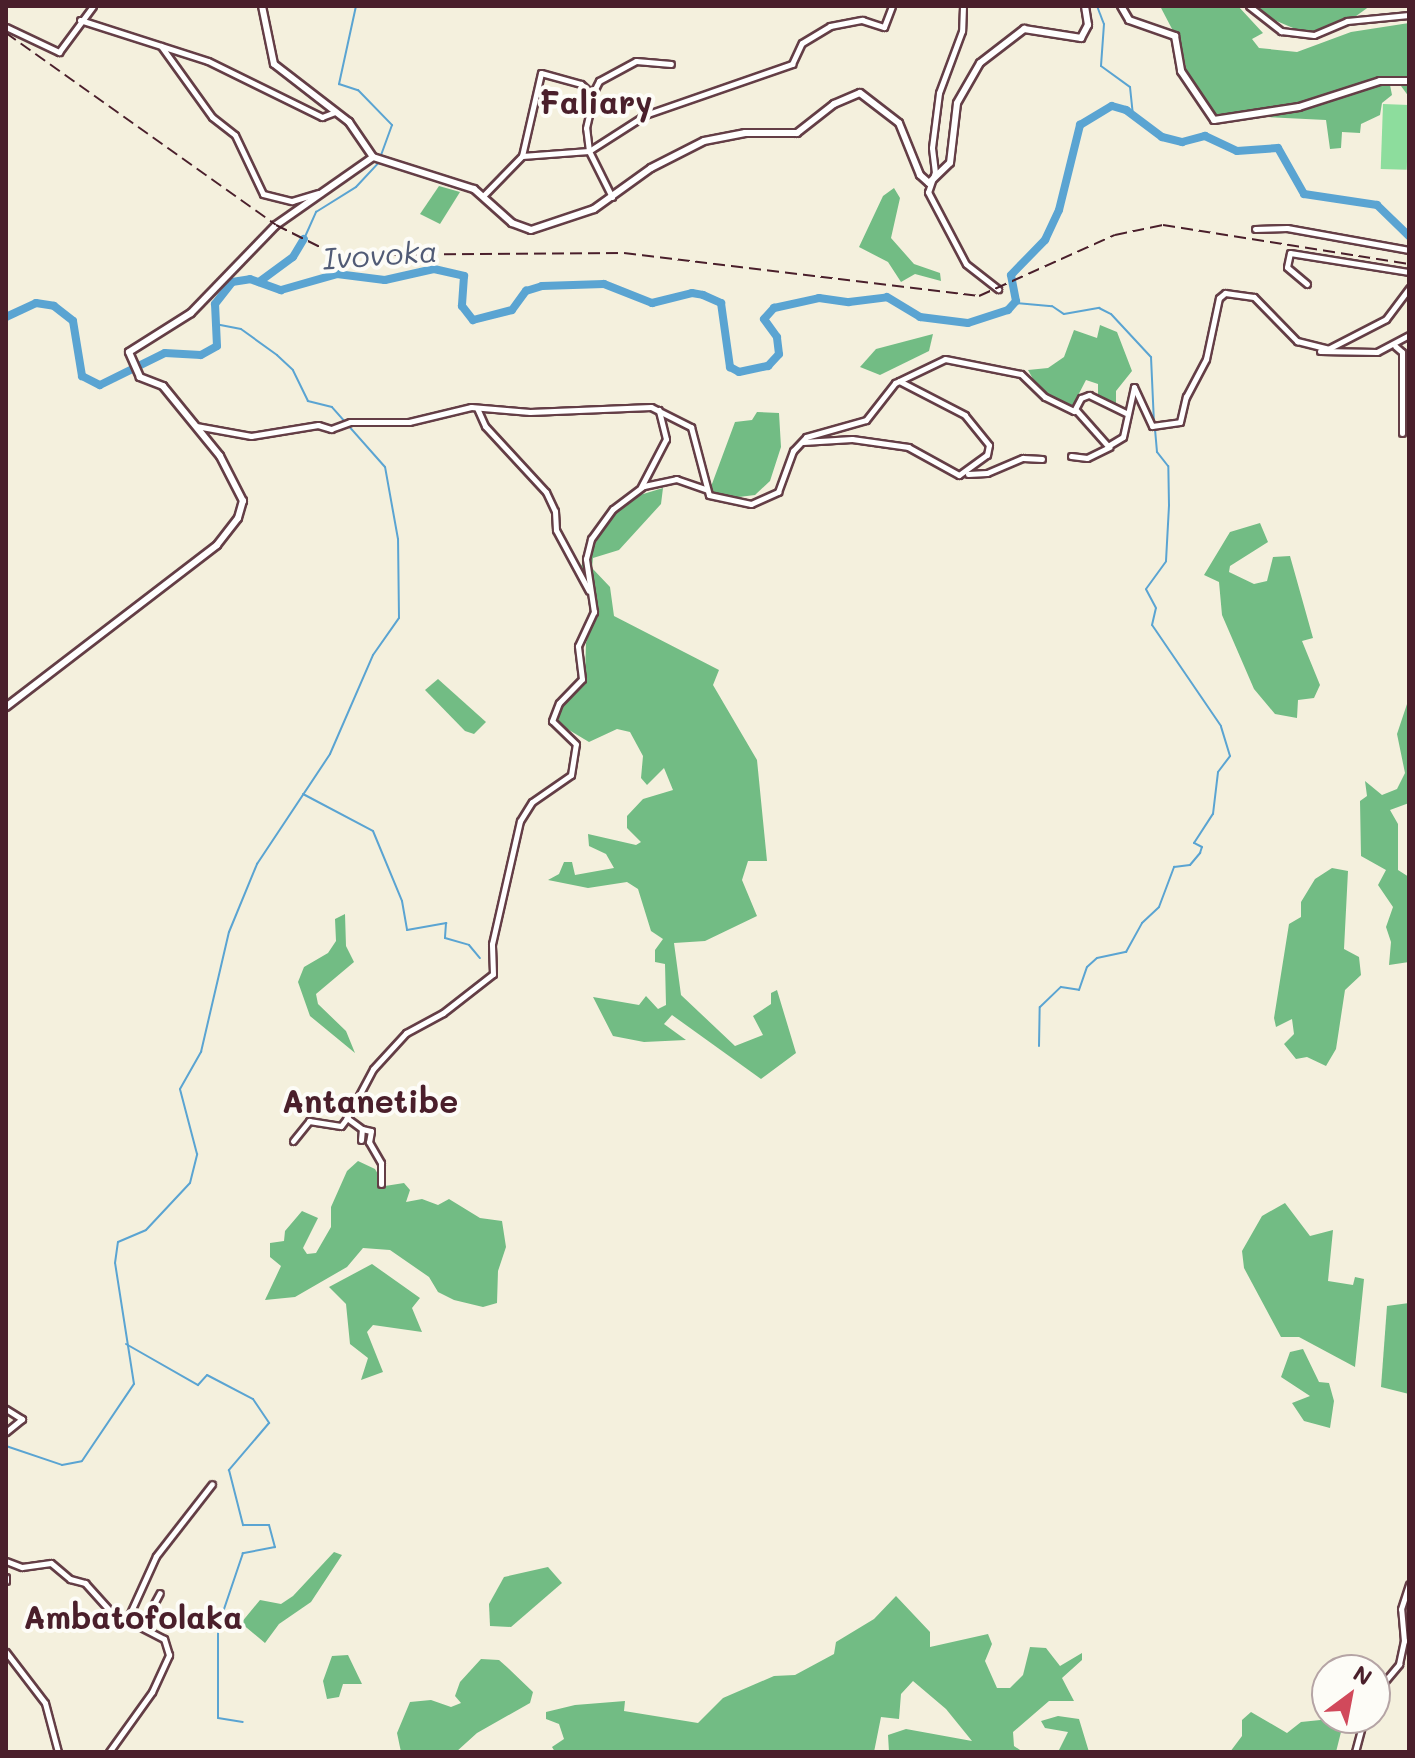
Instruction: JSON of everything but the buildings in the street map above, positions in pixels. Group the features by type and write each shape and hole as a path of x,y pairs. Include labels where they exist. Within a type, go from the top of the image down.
{"street":[{"path":"6,27 59,52 93,6"},
{"path":"262,6 274,64 359,133 365,147 376,159 484,195 512,223 531,230 574,219 612,197 651,168 704,141 745,133 797,133 834,104 860,93 899,123 920,175 929,183"},
{"path":"522,156 589,151 645,115 792,64 802,43 830,26 862,20 884,27 892,6"},
{"path":"963,6 962,31 939,93 932,148 935,172 929,183 932,201 966,264 998,289"},
{"path":"929,183 950,163 957,103 980,63 1024,29 1081,38 1088,25 1085,6"},
{"path":"1121,6 1129,20 1175,36 1181,71 1214,120 1299,107 1380,81 1409,81"},
{"path":"1249,6 1281,31 1314,35 1347,21 1409,15"},
{"path":"80,20 208,61 322,117 335,112"},
{"path":"161,46 212,117 241,143 263,194 292,201 334,186"},
{"path":"612,197 589,151 586,128 599,81 636,61 671,64"},
{"path":"484,195 522,156 541,73 581,84 593,96"},
{"path":"358,165 365,147"},
{"path":"6,707 217,545 238,518 243,501 220,456 163,386 140,377 129,352 191,313 276,225 334,186 358,165 376,159"},
{"path":"1255,229 1287,228 1409,250"},
{"path":"1307,284 1287,267 1290,253 1409,272"},
{"path":"1315,349 1343,343 1376,326 1409,288"},
{"path":"1071,456 1087,458 1123,437 1126,413 1136,387 1156,426 1180,422 1186,397 1206,359 1219,298 1225,293 1254,297 1297,341 1315,349 1347,355 1395,346 1409,335"},
{"path":"1395,346 1402,352 1402,433"},
{"path":"293,1141 309,1121 341,1126 373,1069 406,1033 443,1013 493,974 492,944 520,821 532,802 571,775 576,744 555,728 553,712 582,679 578,646 591,622 593,599 586,559 591,539 613,509 641,488 676,479 706,490 723,502 751,504 772,497 799,443 814,433 866,420 899,381 924,365 968,360 1021,374 1045,397 1076,410 1111,446"},
{"path":"899,381 958,410 979,430 990,450 967,473"},
{"path":"1076,410 1081,398 1089,395 1126,413"},
{"path":"196,426 251,436 306,426 339,427 350,422 409,422 477,408 659,410 691,427 706,490"},
{"path":"477,408 485,426 546,492 555,511 556,530 593,599"},
{"path":"641,488 666,439 659,410"},
{"path":"799,443 852,439 908,447 954,473 979,475 1023,458 1042,459"},
{"path":"347,1118 362,1129 371,1131 373,1154 381,1163 381,1184"},
{"path":"361,1140 362,1129"},
{"path":"6,1409 22,1419 6,1432"},
{"path":"127,1620 156,1556 212,1484"},
{"path":"6,1561 22,1567 51,1563 70,1579 85,1583 109,1610 161,1637 169,1655 152,1692 109,1752"},
{"path":"1391,1674 1399,1664 1404,1641 1401,1609 1409,1584"},
{"path":"127,1620 147,1617 160,1593"},
{"path":"6,1652 45,1703 58,1752"}],"green space":[{"path":"1160,6 1238,6 1263,33 1252,39 1259,48 1297,52 1351,32 1409,23 1409,97 1401,86 1390,85 1392,95 1382,103 1380,115 1361,124 1360,133 1342,132 1341,148 1330,149 1326,120 1209,114 1188,78 1182,48"},
{"path":"1259,6 1370,6 1345,24 1312,36 1262,15"},
{"path":"1383,104 1409,105 1407,170 1381,169"},
{"path":"439,186 460,192 440,224 420,214"},
{"path":"894,188 900,198 891,238 914,264 940,273 941,281 915,274 901,282 888,262 859,247 883,196"},
{"path":"1100,325 1117,332 1132,371 1116,391 1116,404 1098,397 1098,384 1086,380 1071,409 1038,388 1028,370 1048,368 1064,357 1074,330 1097,338"},
{"path":"933,334 929,351 880,375 860,367 876,349"},
{"path":"757,412 779,413 781,447 770,481 755,495 723,499 709,492 735,422 752,420"},
{"path":"663,488 661,504 619,550 593,558 592,568 610,587 614,616 719,670 713,685 757,760 767,861 748,861 742,880 757,916 705,941 674,943 681,995 735,1046 763,1035 753,1016 771,1004 771,993 777,990 796,1053 761,1079 672,1015 664,1024 686,1040 644,1042 613,1036 593,997 639,1005 646,996 658,1009 666,1005 665,964 655,962 655,950 663,939 651,931 638,889 627,882 588,888 548,880 559,874 564,862 572,862 575,875 614,868 606,854 589,846 588,834 636,845 641,842 627,828 627,816 643,799 673,790 664,768 647,785 641,778 643,756 630,732 617,729 589,742 559,724 559,711 585,677 586,643 595,616 594,594 581,566 616,510 630,498"},
{"path":"1260,523 1268,542 1230,566 1229,572 1254,584 1267,581 1273,557 1290,556 1313,638 1302,641 1320,685 1314,698 1298,700 1297,718 1275,714 1254,689 1222,615 1219,582 1204,575 1230,532"},
{"path":"438,679 486,722 474,734 465,731 425,690"},
{"path":"1409,698 1409,803 1390,810 1398,824 1398,870 1409,877 1409,962 1389,965 1391,942 1386,927 1393,907 1378,885 1386,870 1361,856 1360,801 1367,796 1365,781 1382,795 1397,789 1405,773 1397,734"},
{"path":"1332,868 1348,871 1344,949 1359,957 1361,975 1345,990 1336,1049 1326,1066 1307,1057 1296,1059 1284,1044 1294,1034 1292,1019 1276,1027 1274,1018 1289,924 1301,917 1301,902 1315,879"},
{"path":"345,914 346,946 354,962 316,994 318,1004 346,1031 355,1053 310,1016 298,982 304,967 328,953 336,941 335,919"},
{"path":"358,1161 375,1169 385,1186 404,1183 410,1190 406,1202 422,1199 438,1205 449,1199 480,1218 502,1221 506,1247 498,1271 497,1303 483,1307 454,1300 438,1292 429,1277 390,1250 363,1248 347,1267 295,1297 265,1300 281,1266 270,1257 270,1243 284,1241 285,1231 302,1211 318,1218 303,1248 307,1254 316,1253 331,1227 331,1207 347,1171"},
{"path":"1285,1203 1310,1236 1333,1230 1328,1281 1353,1285 1355,1277 1364,1279 1355,1367 1299,1337 1281,1337 1244,1268 1242,1251 1262,1216"},
{"path":"372,1264 420,1298 412,1308 422,1332 373,1325 367,1332 383,1372 361,1380 368,1358 350,1344 346,1304 329,1287"},
{"path":"1409,1303 1409,1394 1381,1387 1387,1306"},
{"path":"1303,1349 1319,1382 1329,1383 1334,1401 1330,1428 1304,1421 1292,1403 1310,1396 1281,1377 1290,1352"},
{"path":"334,1552 342,1555 311,1602 279,1624 265,1643 241,1623 260,1600 281,1604 293,1596"},
{"path":"548,1567 562,1583 511,1627 490,1626 489,1604 504,1577"},
{"path":"896,1596 930,1632 930,1647 988,1634 992,1644 985,1661 997,1688 1010,1688 1023,1675 1030,1647 1046,1648 1060,1666 1082,1653 1082,1660 1062,1678 1074,1701 1049,1701 1013,1732 1014,1746 1023,1752 889,1752 888,1735 906,1729 972,1741 946,1709 913,1681 901,1694 899,1719 881,1717 874,1752 555,1752 552,1747 564,1739 559,1724 546,1719 546,1712 575,1705 625,1701 624,1711 698,1723 723,1698 774,1676 795,1675 834,1654 836,1642 874,1619"},
{"path":"348,1655 362,1684 343,1684 339,1697 327,1699 323,1681 332,1656"},
{"path":"481,1659 499,1660 508,1668 533,1692 530,1703 477,1733 456,1752 401,1752 397,1733 410,1702 431,1700 451,1707 461,1703 455,1696 460,1682"},
{"path":"1251,1712 1287,1733 1301,1722 1311,1721 1311,1734 1340,1734 1336,1752 1230,1752 1242,1736 1242,1720"},
{"path":"1058,1716 1079,1719 1089,1752 1058,1752 1068,1732 1045,1728 1041,1721"}],"waterway":[{"path":"356,6 339,84 358,90 392,125 381,156"},
{"path":"1097,6 1104,24 1101,66 1130,87 1133,115"},
{"name":"Ivovoka","path":"6,317 36,303 54,306 73,321 82,376 100,385 165,353 201,355 217,346 215,304 232,282 250,279 281,290 337,274 385,280 434,269 464,276 462,306 473,320 512,310 526,291 542,286 604,284 652,303 692,293 703,295 721,303 730,367 739,372 768,366 779,354 777,337 764,319 774,308 819,298 849,302 887,297 920,317 968,323 1008,310 1016,301 1011,275 1045,240 1059,210 1080,125 1112,106 1126,110 1162,137 1182,142 1205,136 1237,151 1278,148 1304,194 1377,205 1409,236"},
{"path":"304,239 316,212 356,187 379,162"},
{"path":"259,282 293,257 304,239"},
{"path":"1015,303 1052,306 1064,314 1099,308 1111,314 1151,357 1154,423"},
{"path":"6,1446 62,1465 82,1461 134,1384 115,1263 118,1242 146,1230 190,1183 197,1154 180,1089 201,1052 229,932 257,864 330,754 373,655 399,618 398,539 385,467 332,407 308,401 293,370 277,355 241,329 216,324"},
{"path":"1039,1046 1040,1007 1061,987 1079,990 1087,967 1097,958 1126,952 1142,923 1159,907 1174,867 1190,865 1200,853 1202,847 1194,843 1213,814 1218,772 1230,756 1221,726 1152,625 1156,608 1146,589 1166,561 1169,505 1168,466 1157,452 1155,429"},
{"path":"303,794 373,831 402,901 407,930 446,923 445,938 469,945 480,958"},
{"path":"126,1344 198,1385 207,1375 253,1399 269,1423 229,1470 243,1525 269,1525 275,1547 243,1553 218,1627 218,1718 243,1722"}],"railway":[{"path":"6,33 276,225 336,255 624,253 979,296 1115,235 1163,225 1409,264"}],"district":[{"name":"Faliary","path":"596,101"},
{"name":"Antanetibe","path":"370,1100"},
{"name":"Ambatofolaka","path":"133,1616"}]}
